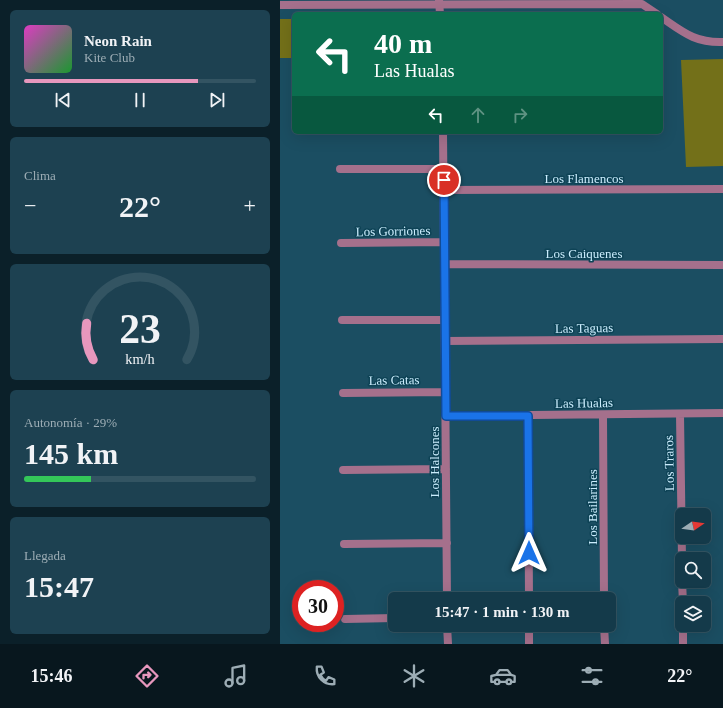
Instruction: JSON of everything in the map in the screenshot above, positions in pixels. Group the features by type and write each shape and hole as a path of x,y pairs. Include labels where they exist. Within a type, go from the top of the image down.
{"street":[{"path":"280,5 292,2 642,2 654,12"},
{"path":"439,2 440,12"},
{"path":"663,18 690,37 703,41 723,42"},
{"name":"Los Halcones","path":"443,134 447,592"},
{"path":"340,169 444,169"},
{"name":"Los Flamencos","path":"444,190 723,189"},
{"name":"Los Gorriones","path":"341,243 445,242"},
{"name":"Los Caiquenes","path":"445,264 723,265"},
{"path":"342,320 445,320"},
{"name":"Las Taguas","path":"445,341 723,339"},
{"name":"Las Catas","path":"342,393 446,392"},
{"name":"Los Traros","path":"680,414 682,552"},
{"name":"Las Hualas","path":"446,416 723,414"},
{"name":"Los Bailarines","path":"603,415 604,592"},
{"path":"528,416 529,592"},
{"path":"343,470 446,469"},
{"path":"344,544 447,543"},
{"path":"345,619 388,618"},
{"path":"448,632 448,644"},
{"path":"529,632 529,644"},
{"path":"604,632 604,644"},
{"path":"683,632 683,644"}],"shaded area":[{"path":"280,19 292,19 292,58 280,58"},
{"path":"723,59 723,166 686,167 681,60"}],"route":[{"path":"444,180 446,416 528,416 529,553"}]}
